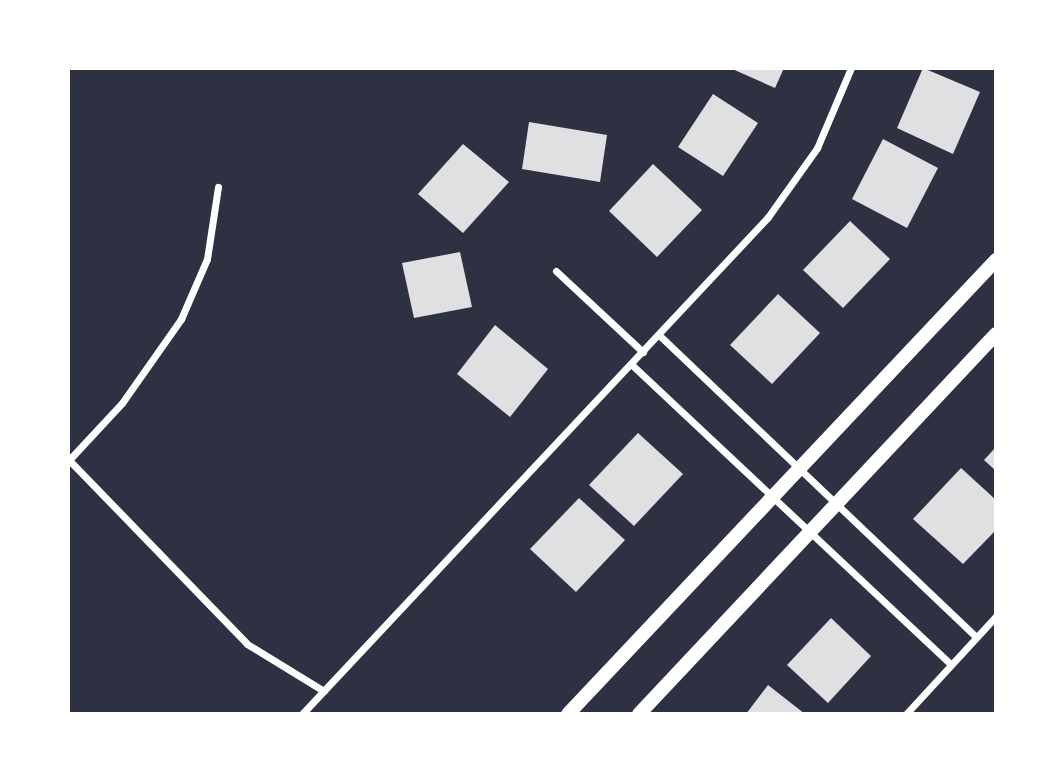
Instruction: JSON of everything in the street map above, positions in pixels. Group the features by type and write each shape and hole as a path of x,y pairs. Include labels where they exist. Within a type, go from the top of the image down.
{"main road":[{"path":"568,714 996,260"},
{"path":"639,714 996,334"}],"street":[{"path":"302,714 659,335 790,188 822,136 851,68"},
{"path":"218,187 207,259 181,319 122,403 69,460 247,644 324,691"},
{"path":"556,271 643,352"},
{"path":"659,335 976,637"},
{"path":"631,364 951,665"},
{"path":"906,714 996,616"}],"building":[{"path":"730,68 784,68 775,88"},
{"path":"923,68 980,92 953,154 897,128"},
{"path":"713,94 758,123 723,176 678,147"},
{"path":"529,122 607,135 600,182 522,169"},
{"path":"883,139 938,168 907,228 852,199"},
{"path":"463,144 509,182 463,233 418,194"},
{"path":"653,164 702,210 657,257 609,211"},
{"path":"850,221 890,259 843,308 803,270"},
{"path":"460,252 472,307 414,318 402,263"},
{"path":"778,294 820,333 772,384 730,345"},
{"path":"495,325 548,369 510,417 457,374"},
{"path":"638,433 683,474 634,526 589,485"},
{"path":"996,447 996,471 984,460"},
{"path":"961,468 996,500 996,530 963,564 913,519"},
{"path":"579,498 625,540 576,592 530,549"},
{"path":"831,618 871,656 828,703 787,665"},
{"path":"768,685 805,714 746,714"}]}
